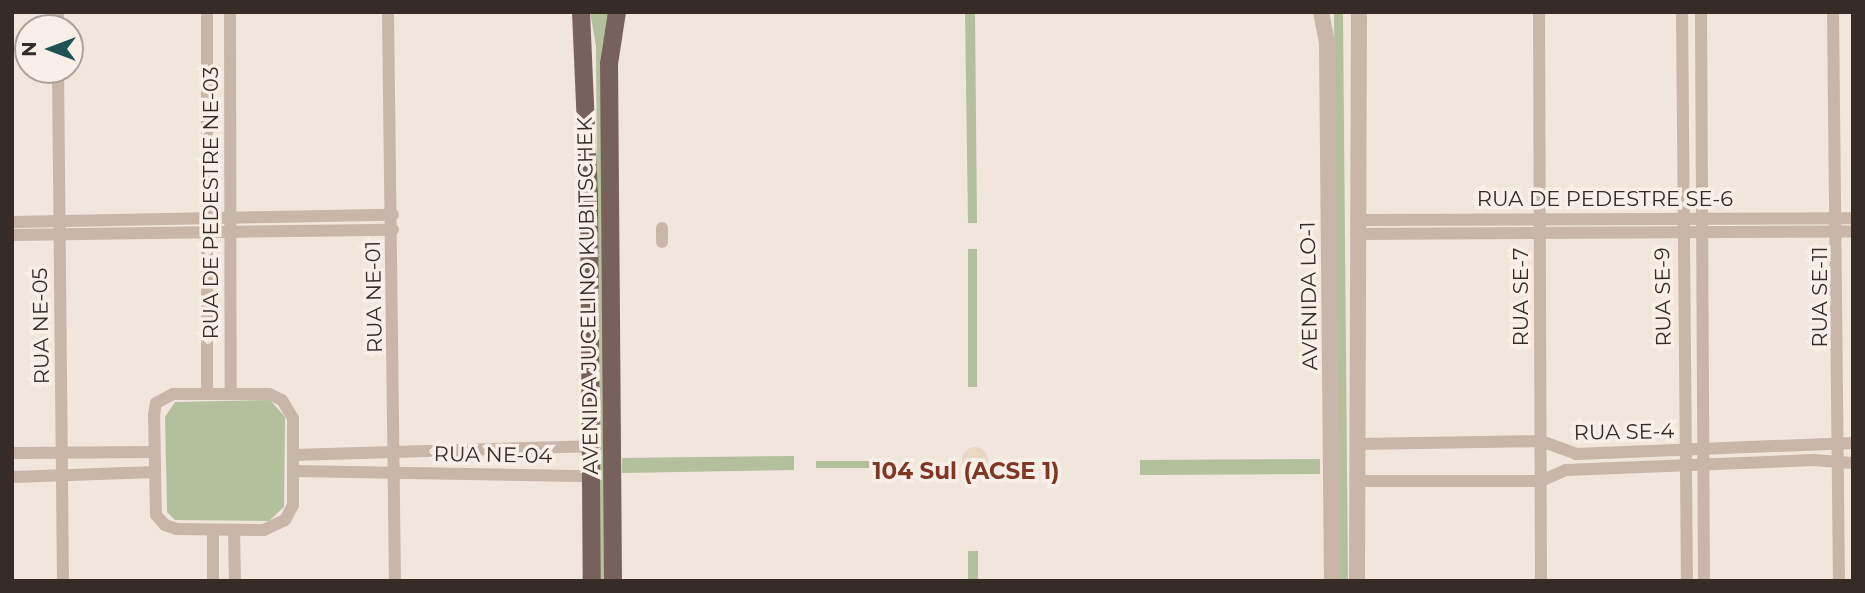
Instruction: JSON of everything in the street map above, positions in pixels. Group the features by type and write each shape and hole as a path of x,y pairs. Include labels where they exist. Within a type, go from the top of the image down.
{"main road":[{"path":"581,12 589,192 592,581"},
{"name":"AVENIDA JUCELINO KUBITSCHEK","path":"613,581 609,64 617,12"}],"street":[{"name":"RUA DE PEDESTRE NE-03","path":"207,12 208,394"},
{"name":"RUA DE PEDESTRE NE-03","path":"230,12 231,394"},
{"name":"RUA NE-01","path":"388,12 393,215 395,581"},
{"name":"AVENIDA LO-1","path":"1321,12 1327,44 1332,581"},
{"path":"1357,581 1356,227 1359,12"},
{"name":"RUA SE-7","path":"1539,12 1541,581"},
{"name":"RUA SE-9","path":"1682,12 1687,581"},
{"name":"RUA SE-9","path":"1701,12 1704,581"},
{"name":"RUA SE-11","path":"1833,12 1847,463 1839,581"},
{"name":"RUA NE-05","path":"58,84 63,581"},
{"path":"12,235 59,227 208,218 393,215"},
{"name":"RUA DE PEDESTRE SE-6","path":"1356,227 1540,217 1703,218 1838,225 1853,231"},
{"name":"RUA DE PEDESTRE SE-6","path":"1356,227 1540,232 1703,232 1838,225 1853,218"},
{"path":"12,222 59,227 208,233 393,230"},
{"path":"662,228 662,243"},
{"path":"173,394 231,394 269,394 282,400 293,418 293,505 285,520 264,530 213,530 164,524 156,515 156,403 173,394"},
{"name":"RUA SE-4","path":"1357,444 1541,441 1576,454 1846,443"},
{"name":"RUA NE-04","path":"293,455 591,446"},
{"path":"12,453 154,452"},
{"name":"RUA SE-4","path":"1357,481 1541,481 1566,470 1685,464 1847,463"},
{"name":"RUA NE-04","path":"293,471 591,476"},
{"path":"12,478 155,472"},
{"path":"213,530 213,581"},
{"path":"234,530 235,581"}],"green space":[{"path":"590,12 610,12 609,581 600,581 596,46"},
{"path":"965,12 975,12 977,223 968,223"},
{"path":"1334,14 1343,14 1348,581 1339,581"},
{"path":"968,249 977,249 977,387 968,387"},
{"path":"270,400 285,417 284,507 269,521 175,520 167,512 165,417 175,402"},
{"path":"794,456 794,470 622,473 622,458"},
{"path":"1320,459 1320,474 1140,475 1140,460"},
{"path":"816,461 886,461 887,468 816,468"},
{"path":"968,551 978,551 978,581 968,581"}],"shaded area":[{"path":"975,447 985,450 988,460 985,470 975,473 965,470 962,460 965,450"}],"district":[{"name":"104 Sul (ACSE 1)","path":"966,471"}]}
